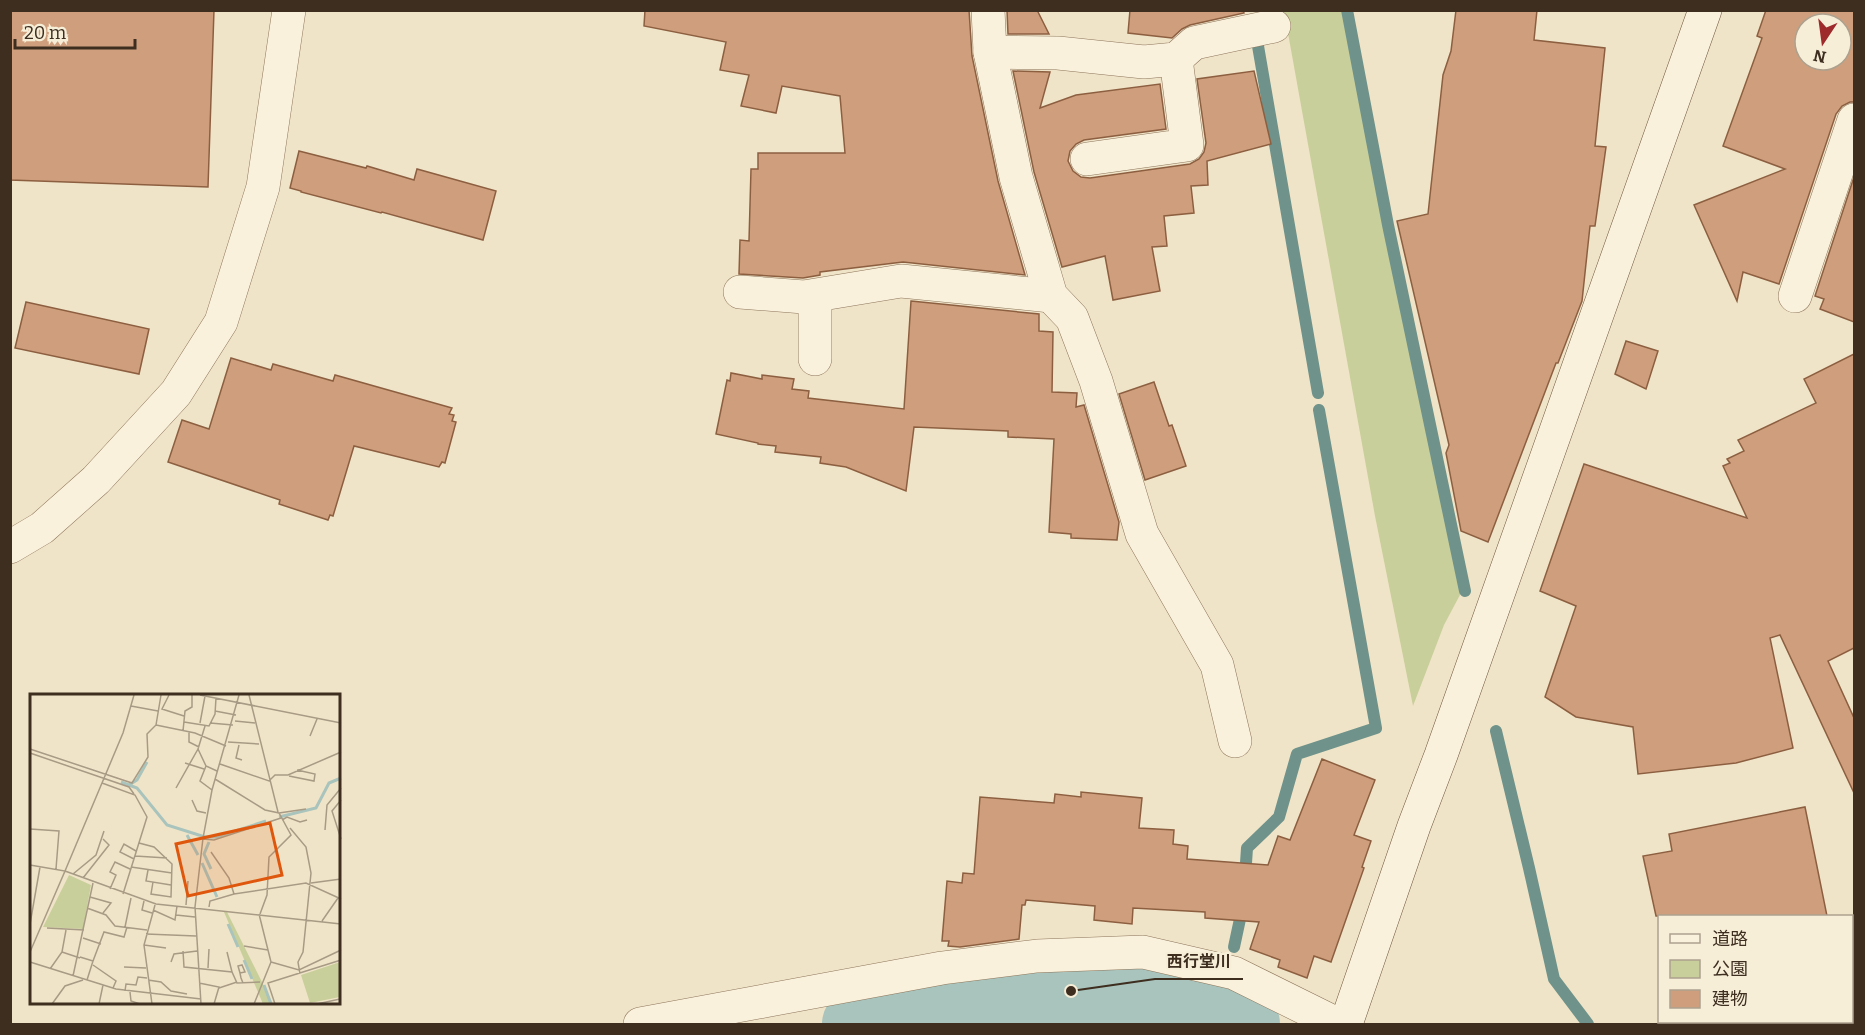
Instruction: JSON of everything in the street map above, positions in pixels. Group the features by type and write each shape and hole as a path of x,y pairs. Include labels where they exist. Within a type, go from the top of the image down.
{"street":[{"path":"10,547 42,528 96,480 176,393 221,322 263,187 289,10"},
{"path":"988,10 990,52 1016,177 1051,296 1072,318 1096,381 1142,534 1217,665 1235,741"},
{"path":"1346,1024 1414,826 1705,10"},
{"path":"990,52 1058,53 1144,62 1176,59 1194,43 1274,26"},
{"path":"1087,159 1187,145 1176,59"},
{"path":"1795,296 1854,120"},
{"path":"740,292 804,297 901,281 1051,296"},
{"path":"815,359 816,296"},
{"path":"640,1024 942,968 1037,956 1143,952 1234,974 1336,1024"}],"green space":[{"path":"1284,11 1344,11 1461,593 1444,625 1413,706 1375,516"}],"building":[{"path":"10,10 214,10 208,187 10,180"},
{"path":"645,10 969,10 972,56 998,181 1025,275 903,262 820,272 820,275 803,278 739,274 740,240 749,241 751,169 758,169 758,153 845,153 840,96 782,86 776,113 741,106 749,75 720,70 726,42 644,26"},
{"path":"1007,10 1037,10 1049,34 1008,34"},
{"path":"1130,10 1243,10 1244,13 1190,25 1172,38 1128,33"},
{"path":"1456,10 1537,10 1534,40 1605,48 1595,146 1606,147 1595,226 1590,226 1582,301 1488,542 1461,531 1446,453 1449,445 1397,221 1428,214 1443,75 1451,51"},
{"path":"1766,10 1854,10 1854,102 1842,106 1836,114 1779,284 1743,272 1737,301 1694,205 1785,169 1723,146 1762,38 1757,36"},
{"path":"1013,71 1050,72 1040,108 1076,95 1160,84 1166,129 1084,140 1076,144 1070,151 1068,161 1073,171 1081,177 1090,178 1190,164 1199,159 1206,143 1197,79 1254,71 1271,144 1207,161 1208,185 1191,186 1194,213 1164,216 1167,246 1152,247 1160,291 1113,300 1105,256 1062,267 1034,172"},
{"path":"299,151 366,168 367,166 414,180 417,169 496,191 483,240 290,188"},
{"path":"1854,177 1854,322 1820,309 1824,299 1815,296"},
{"path":"911,301 1039,314 1039,331 1053,332 1052,392 1077,393 1076,407 1084,405 1119,522 1117,540 1071,538 1071,534 1049,532 1054,439 1008,437 1008,431 914,427 906,491 846,467 820,463 821,457 775,452 776,446 716,434 727,380 730,381 731,373 762,379 762,375 794,379 792,389 809,391 808,398 904,409"},
{"path":"26,302 149,329 139,374 15,348"},
{"path":"1626,341 1658,351 1646,389 1615,374"},
{"path":"1854,354 1854,648 1828,661 1854,718 1854,793 1780,635 1770,638 1793,748 1736,763 1638,774 1633,727 1576,717 1545,697 1576,606 1540,591 1584,464 1747,518 1723,466 1730,463 1727,459 1744,451 1738,440 1816,403 1804,379"},
{"path":"231,358 271,370 273,364 333,381 335,375 452,408 449,414 454,415 452,421 456,422 445,463 442,462 439,467 354,446 333,516 330,515 328,520 279,504 280,500 168,462 182,420 209,429"},
{"path":"1154,382 1186,466 1145,480 1119,394"},
{"path":"1322,759 1375,780 1354,835 1371,841 1362,867 1364,868 1331,962 1314,956 1307,978 1278,967 1280,960 1250,949 1259,922 1205,918 1205,912 1133,908 1132,924 1094,920 1095,906 1026,900 1025,905 1022,905 1019,939 960,947 948,946 949,941 942,941 947,881 962,883 963,873 974,874 980,797 1054,803 1055,794 1081,797 1081,792 1142,798 1139,828 1174,830 1173,844 1188,846 1187,859 1268,865 1278,836 1290,840"},
{"path":"1805,807 1827,915 1656,916 1643,856 1672,851 1669,834"}],"waterway":[{"path":"1347,10 1388,225 1465,591"},
{"path":"1258,46 1318,393"},
{"path":"1245,878 1247,848 1279,817 1297,754 1376,728 1319,410"},
{"path":"1496,731 1554,979 1588,1024"},
{"path":"1234,947 1243,905"},
{"path":"858,1024 978,998 1071,991 1216,1010 1244,1024"}],"place":[{"name":"西行堂川","path":"1071,991"}]}
